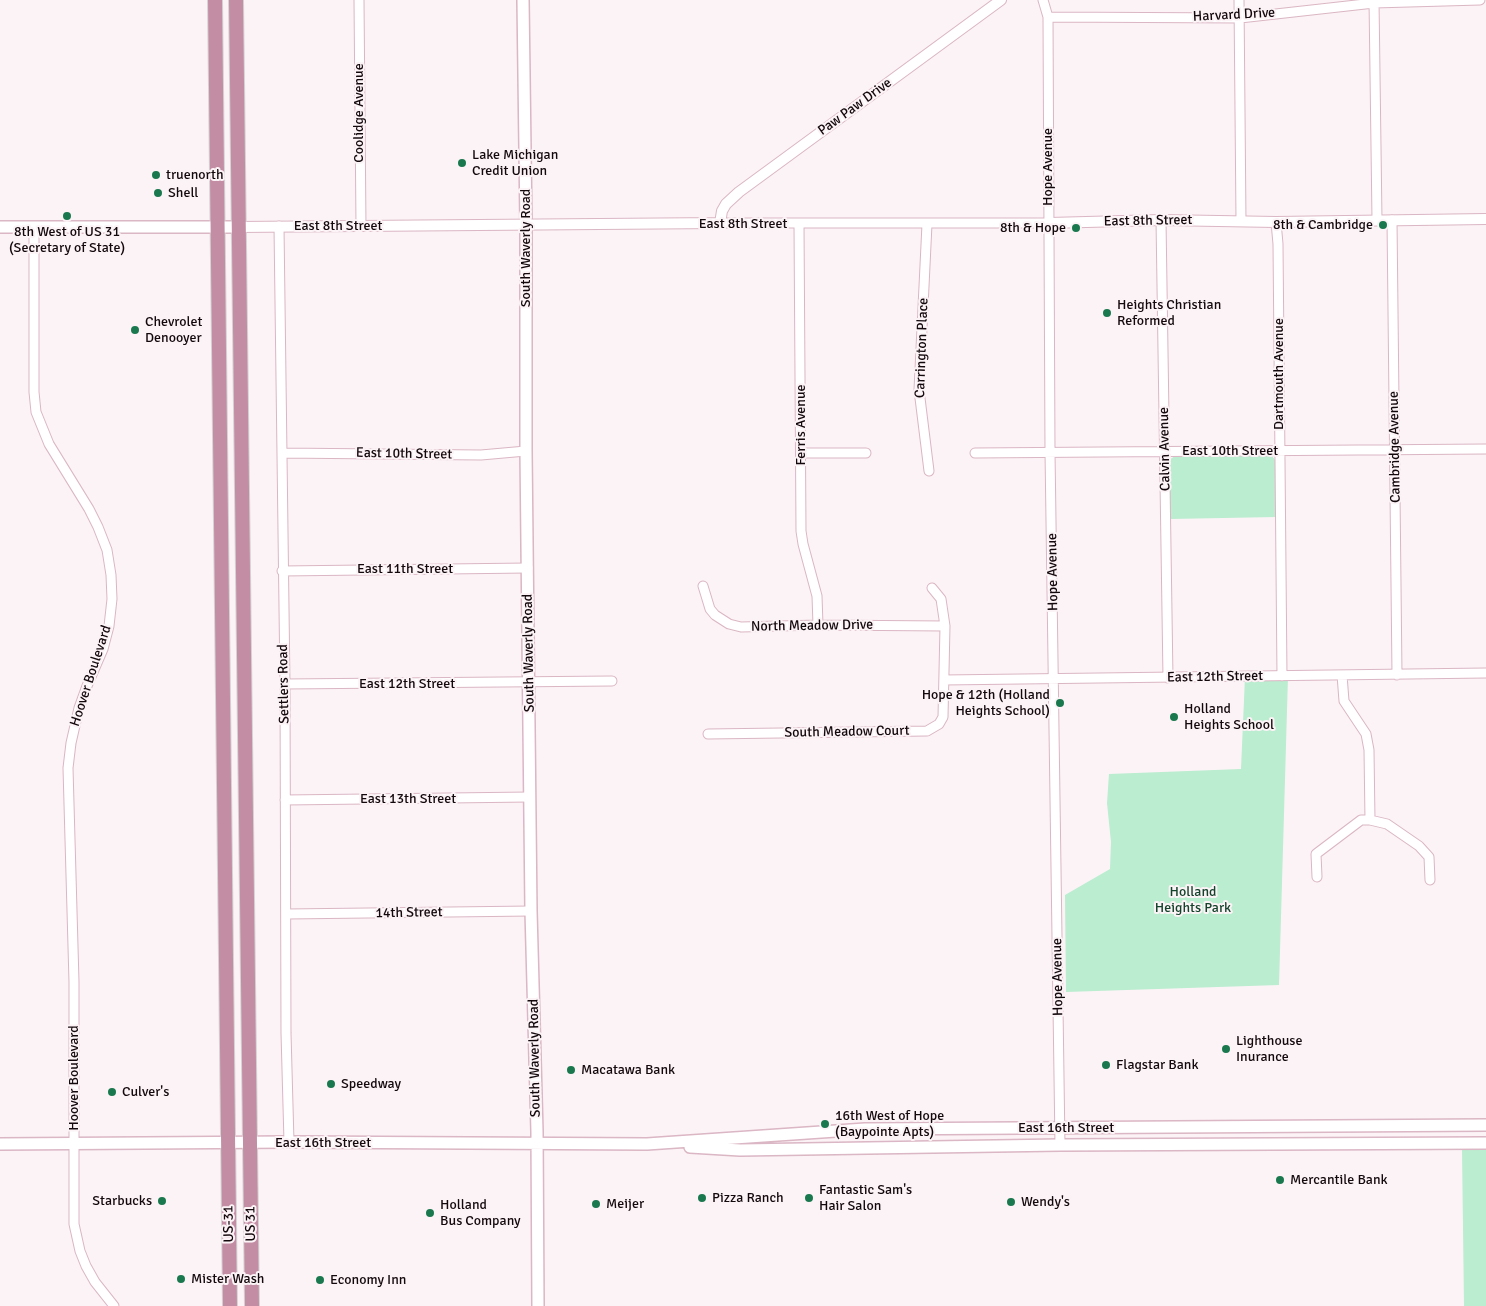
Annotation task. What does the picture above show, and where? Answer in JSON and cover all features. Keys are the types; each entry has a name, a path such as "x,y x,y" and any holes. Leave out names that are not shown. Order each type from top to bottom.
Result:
{"highway":[{"name":"US 31","path":"215,0 228,1143"},
{"path":"230,0 231,84 238,106"},
{"name":"US 31","path":"236,0 249,919 252,1306"},
{"path":"220,444 230,453 242,455"},
{"path":"226,919 249,919"},
{"name":"US-31","path":"228,1143 230,1306"}],"main road":[{"name":"South Waverly Road","path":"523,0 531,912 537,1144 538,1306"},
{"name":"East 8th Street","path":"0,227 238,227"},
{"name":"East 16th Street","path":"647,1144 866,1129 1486,1125"},
{"name":"East 16th Street","path":"0,1144 289,1142 647,1144 740,1150 1060,1145 1486,1143"}],"street":[{"name":"Coolidge Avenue","path":"358,0 361,226"},
{"name":"Paw Paw Drive","path":"720,223 722,211 726,204 740,192 1001,0"},
{"name":"Hope Avenue","path":"1043,0 1048,17 1050,452 1055,679 1060,1145"},
{"path":"1240,0 1241,221"},
{"name":"Harvard Drive","path":"1048,17 1240,18 1374,2 1480,0"},
{"path":"1374,2 1377,220"},
{"name":"East 8th Street","path":"238,227 720,223 927,224 1160,220 1276,222 1486,218"},
{"name":"Calvin Avenue","path":"1160,220 1168,678"},
{"name":"Cambridge Avenue","path":"1392,220 1397,675"},
{"name":"Dartmouth Avenue","path":"1276,222 1278,244 1282,676"},
{"name":"Ferris Avenue","path":"799,224 801,531 817,596 818,625"},
{"name":"Carrington Place","path":"927,224 919,390 929,471"},
{"name":"Settlers Road","path":"278,226 285,684 286,1033 289,1142"},
{"name":"Hoover Boulevard","path":"34,227 34,392 36,412 49,444 98,527 106,550 111,575 112,599 109,626 103,649 80,708 71,743 68,768 74,982 73,1202 76,1237 86,1266 95,1282 114,1306"},
{"name":"East 10th Street","path":"975,453 1486,449"},
{"name":"East 10th Street","path":"282,453 480,455 526,451"},
{"path":"801,453 866,453"},
{"name":"East 11th Street","path":"282,572 528,568"},
{"name":"North Meadow Drive","path":"703,586 710,609 722,621 741,627 818,625 945,626"},
{"name":"South Meadow Court","path":"708,734 926,731 939,724 943,717 945,626 941,599 932,588"},
{"name":"East 12th Street","path":"944,680 1486,674"},
{"path":"1342,675 1344,701 1366,734 1369,750 1370,820"},
{"name":"East 12th Street","path":"285,684 612,681"},
{"name":"East 13th Street","path":"285,800 530,797"},
{"path":"1317,877 1316,854 1361,820 1370,820 1387,824 1420,846 1429,857 1430,880"},
{"name":"14th Street","path":"287,914 531,912"}],"green space":[{"path":"1175,456 1272,456 1276,461 1276,517 1170,519 1169,460"},
{"name":"Holland Heights Park","path":"1288,676 1279,985 1066,992 1065,895 1110,869 1111,842 1107,803 1109,774 1241,769 1245,677"},
{"path":"1462,1148 1486,1148 1486,1306 1464,1306"}],"place":[{"name":"Lake Michigan Credit Union","path":"462,163"},
{"name":"truenorth","path":"156,175"},
{"name":"Shell","path":"158,193"},
{"name":"8th West of US 31 (Secretary of State)","path":"67,216"},
{"name":"8th & Cambridge","path":"1383,225"},
{"name":"8th & Hope","path":"1076,228"},
{"name":"Heights Christian Reformed","path":"1107,313"},
{"name":"Chevrolet Denooyer","path":"135,330"},
{"name":"Hope & 12th (Holland Heights School)","path":"1060,703"},
{"name":"Holland Heights School","path":"1174,717"},
{"name":"Lighthouse Inurance","path":"1226,1049"},
{"name":"Flagstar Bank","path":"1106,1065"},
{"name":"Macatawa Bank","path":"571,1070"},
{"name":"Speedway","path":"331,1084"},
{"name":"Culver's","path":"112,1092"},
{"name":"16th West of Hope (Baypointe Apts)","path":"825,1124"},
{"name":"Mercantile Bank","path":"1280,1180"},
{"name":"Pizza Ranch","path":"702,1198"},
{"name":"Fantastic Sam's Hair Salon","path":"809,1198"},
{"name":"Starbucks","path":"162,1201"},
{"name":"Wendy's","path":"1011,1202"},
{"name":"Meijer","path":"596,1204"},
{"name":"Holland Bus Company","path":"430,1213"},
{"name":"Mister Wash","path":"181,1279"},
{"name":"Economy Inn","path":"320,1280"}]}
